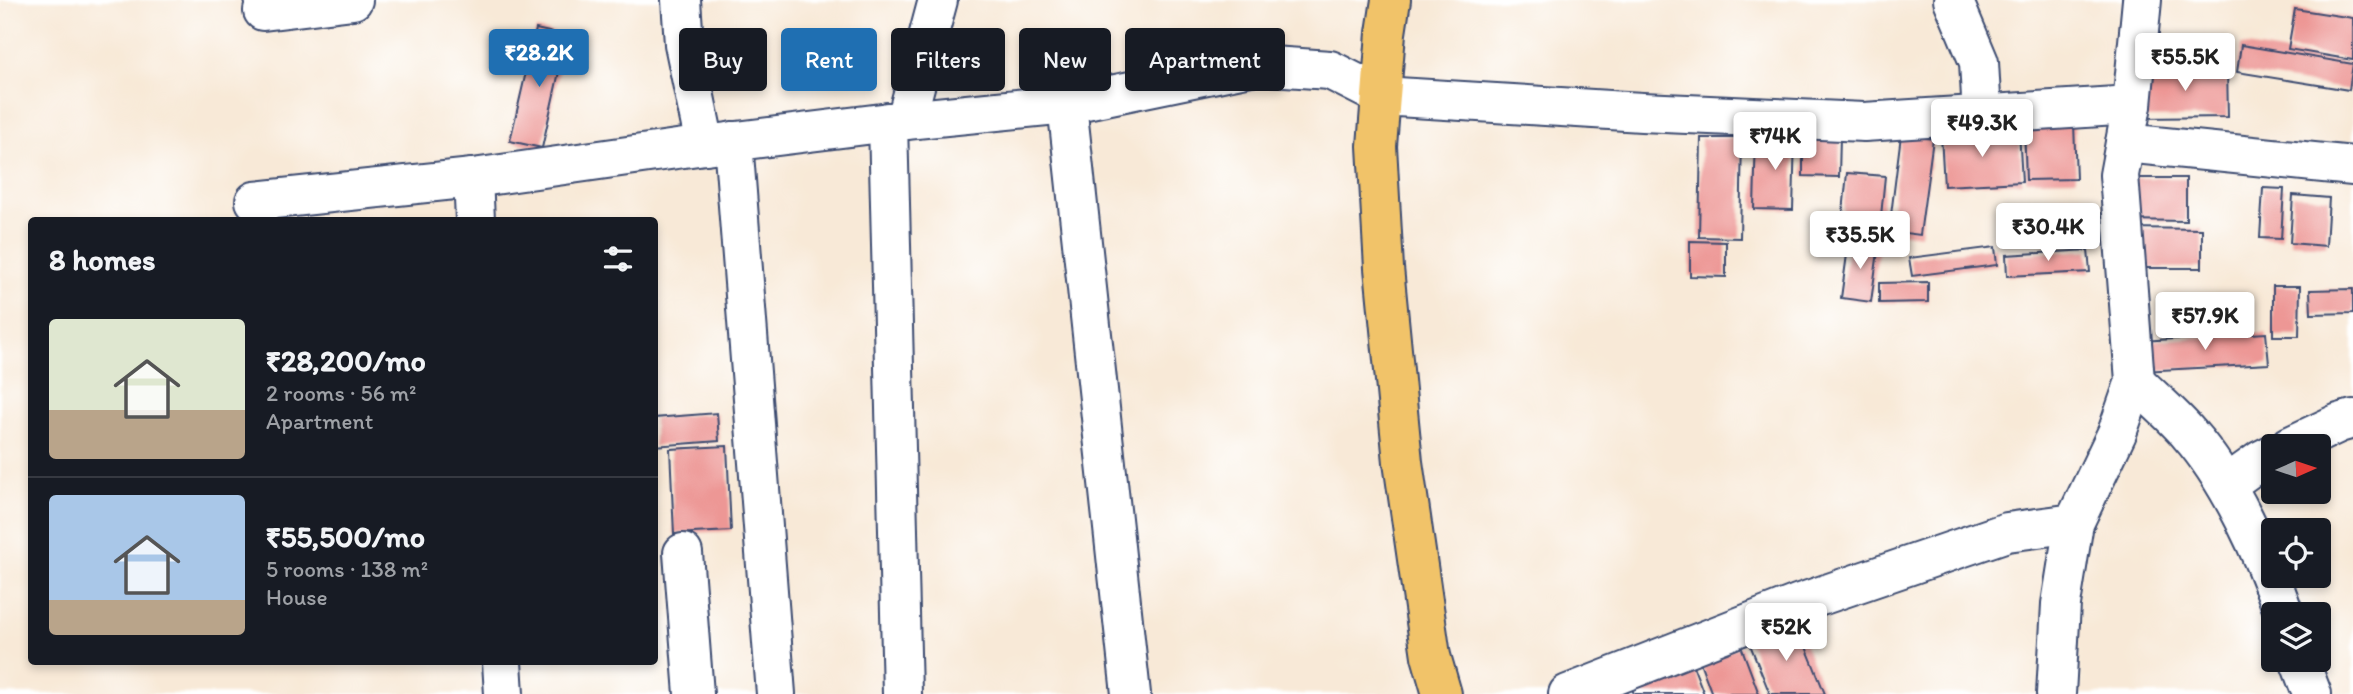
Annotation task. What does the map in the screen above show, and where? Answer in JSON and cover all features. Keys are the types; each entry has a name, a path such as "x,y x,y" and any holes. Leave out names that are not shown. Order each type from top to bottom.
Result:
{"main road":[{"path":"1391,0 1377,146 1382,227 1403,462 1431,656 1442,694"}],"street":[{"path":"263,11 353,0"},
{"path":"681,0 684,44 719,143 776,694"},
{"path":"902,694 897,121 938,0"},
{"path":"1953,0 1979,62 1982,114"},
{"path":"2056,694 2061,604 2074,523 2117,433 2135,382 2119,175 2132,105 2142,0"},
{"path":"255,201 297,208 473,178 719,143 1067,104 1255,65 1330,70 1381,96 1864,122 2132,105"},
{"path":"1067,104 1130,694"},
{"path":"2125,143 2353,166"},
{"path":"473,178 475,217"},
{"path":"2135,382 2189,434 2227,485 2280,602"},
{"path":"2316,434 2353,419"},
{"path":"2227,485 2261,460"},
{"path":"1568,694 1801,603 2007,532 2074,523"},
{"path":"683,553 694,694"},
{"path":"502,665 504,694"},
{"path":"2304,672 2312,694"}],"building":[{"path":"2295,9 2353,18 2353,60 2288,49"},
{"path":"536,29 567,36 542,148 510,141"},
{"path":"2241,45 2353,64 2349,90 2237,72"},
{"path":"2227,68 2228,117 2142,118 2141,70"},
{"path":"2074,123 2076,179 2026,180 2024,125"},
{"path":"2019,131 2022,182 1944,186 1941,135"},
{"path":"1756,134 1795,135 1793,210 1754,209"},
{"path":"1803,135 1840,136 1839,177 1803,176"},
{"path":"1901,135 1933,139 1920,235 1889,231"},
{"path":"1701,138 1742,138 1740,238 1699,237"},
{"path":"1847,173 1885,176 1880,226 1842,222"},
{"path":"2125,178 2186,178 2186,221 2125,220"},
{"path":"2263,188 2284,189 2281,239 2260,238"},
{"path":"2293,195 2329,198 2326,246 2290,243"},
{"path":"2128,228 2202,229 2202,268 2128,268"},
{"path":"1849,240 1879,244 1871,302 1841,298"},
{"path":"1690,241 1726,242 1726,277 1690,276"},
{"path":"1995,247 1997,265 1912,276 1909,258"},
{"path":"2088,250 2090,272 2007,276 2006,255"},
{"path":"1928,282 1928,302 1879,303 1879,283"},
{"path":"2273,286 2300,286 2299,336 2273,336"},
{"path":"2353,289 2353,313 2311,314 2310,290"},
{"path":"2266,333 2269,364 2143,371 2142,341"},
{"path":"717,413 719,441 658,446 658,418"},
{"path":"727,446 731,531 674,534 670,449"},
{"path":"1796,622 1825,694 1770,694 1749,642"},
{"path":"1741,646 1759,694 1712,694 1700,662"},
{"path":"1690,658 1704,694 1634,694 1630,683"}]}
